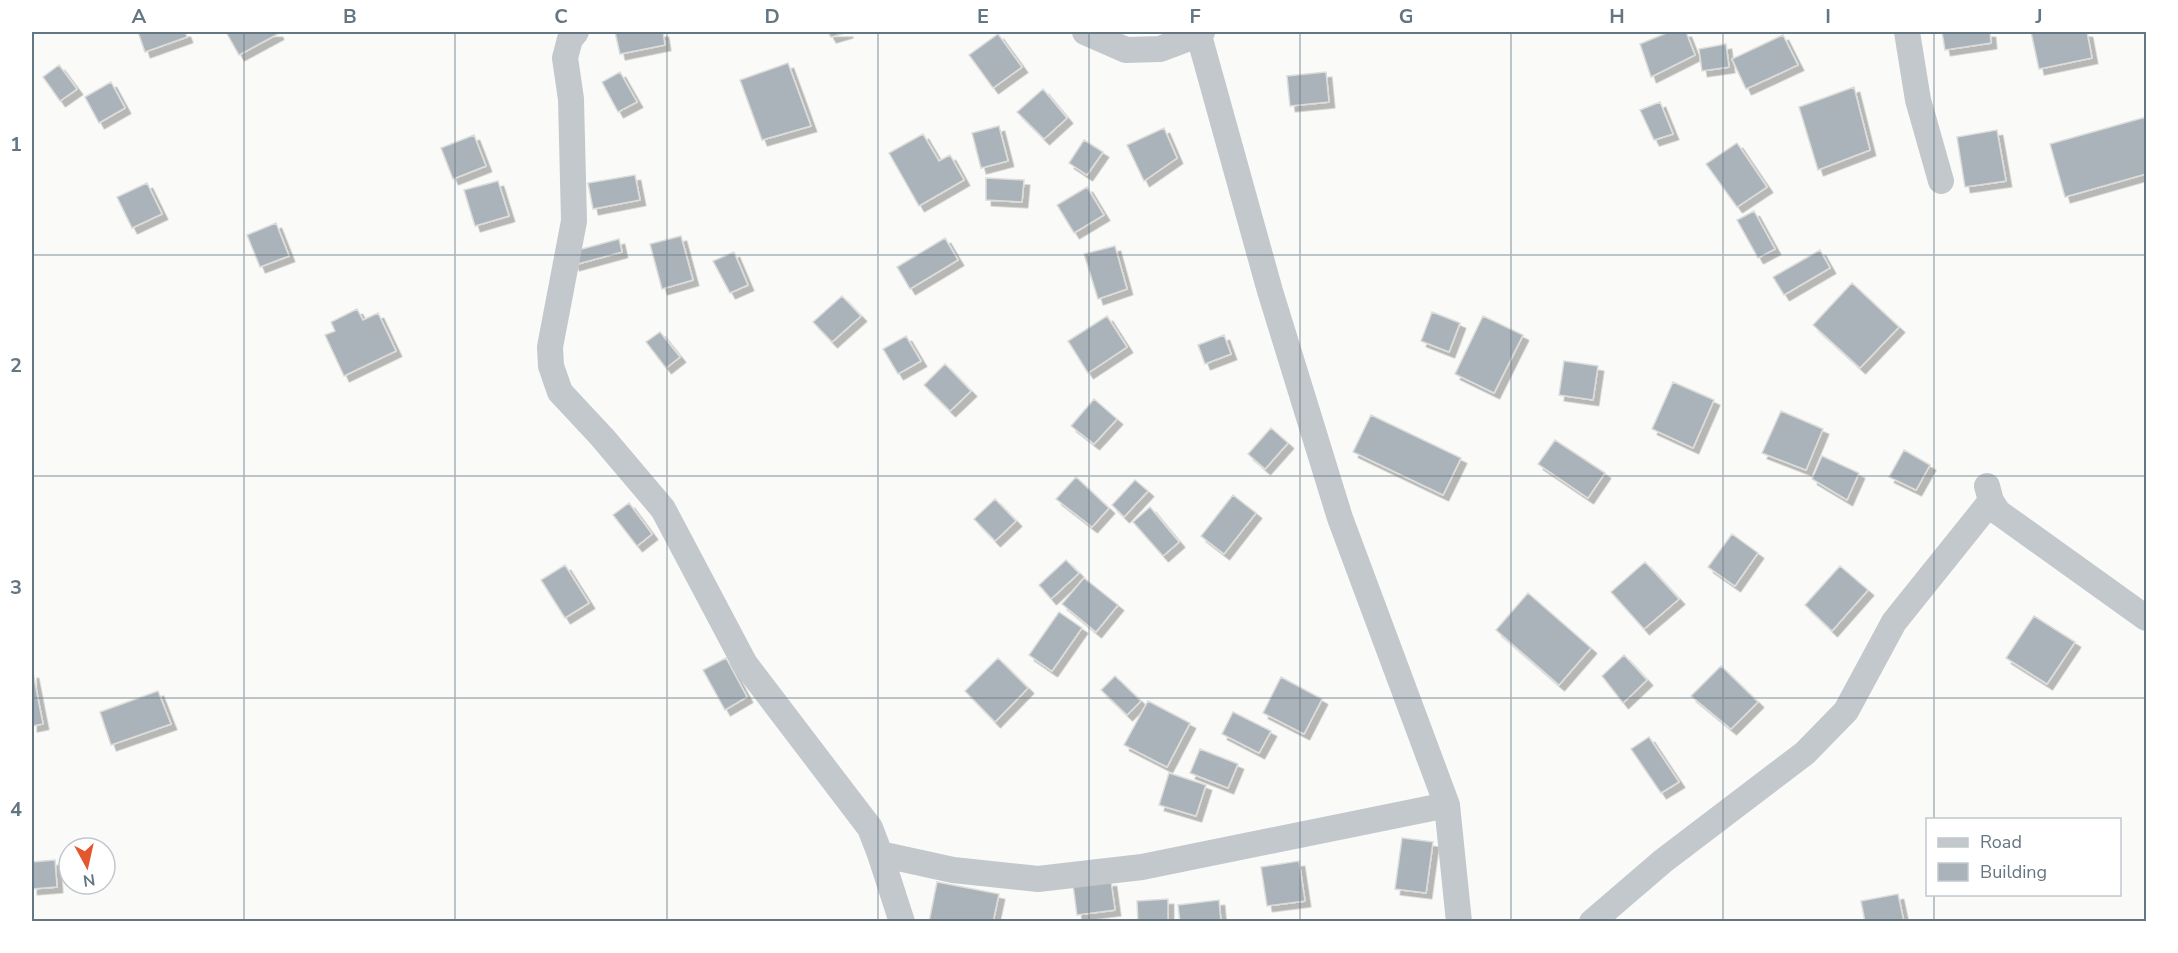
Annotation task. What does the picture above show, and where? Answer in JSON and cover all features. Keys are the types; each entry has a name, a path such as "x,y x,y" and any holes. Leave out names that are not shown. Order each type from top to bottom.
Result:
{"street":[{"path":"576,32 570,39 566,58 571,99 574,221 550,347 551,366 560,392 663,509 746,664 870,828 902,921"},
{"path":"1085,32 1126,50 1160,49 1200,32 1270,291 1340,518 1447,805 1459,921"},
{"path":"1907,32 1918,100 1941,181"},
{"path":"1592,921 1663,861 1805,753 1846,711 1894,622 1989,494 1998,512 2146,618"},
{"path":"880,854 953,870 1038,879 1142,867 1447,805"}],"building":[{"path":"138,32 185,32 187,37 145,52"},
{"path":"226,32 277,32 278,34 239,55"},
{"path":"615,32 663,32 665,45 620,54"},
{"path":"828,32 848,32 831,37"},
{"path":"1669,32 1686,32 1695,55 1651,77 1640,44"},
{"path":"1942,32 1990,32 1991,43 1945,50"},
{"path":"2031,32 2087,32 2092,58 2039,69"},
{"path":"998,34 1022,67 993,88 969,55"},
{"path":"1783,35 1798,65 1746,89 1732,59"},
{"path":"1726,44 1729,67 1702,71 1699,49"},
{"path":"788,63 811,126 762,140 740,80"},
{"path":"59,65 77,89 60,101 43,77"},
{"path":"620,72 637,102 618,112 602,82"},
{"path":"1326,72 1329,102 1290,106 1287,76"},
{"path":"111,82 125,108 99,123 85,97"},
{"path":"1854,87 1870,150 1818,170 1799,107"},
{"path":"1043,89 1067,118 1044,139 1017,112"},
{"path":"1660,102 1673,134 1654,140 1640,110"},
{"path":"2146,117 2146,174 2065,197 2050,144"},
{"path":"999,126 1008,161 981,168 972,133"},
{"path":"1164,128 1177,158 1144,181 1127,145"},
{"path":"1997,130 2006,181 1965,187 1957,137"},
{"path":"923,134 939,161 950,155 964,180 919,206 889,153"},
{"path":"474,135 486,166 453,179 441,148"},
{"path":"1084,140 1103,152 1087,175 1069,163"},
{"path":"1737,143 1767,187 1737,207 1706,164"},
{"path":"635,175 640,200 593,209 588,183"},
{"path":"986,178 1024,180 1022,202 986,200"},
{"path":"498,181 509,216 475,226 464,190"},
{"path":"147,183 162,214 132,228 117,197"},
{"path":"1087,187 1104,215 1074,233 1057,205"},
{"path":"1754,211 1775,249 1758,258 1737,220"},
{"path":"276,223 289,256 260,267 247,235"},
{"path":"681,236 693,280 662,289 650,244"},
{"path":"945,238 958,260 910,289 897,267"},
{"path":"619,239 622,252 574,265 571,252"},
{"path":"1115,246 1127,289 1098,299 1084,254"},
{"path":"1820,250 1830,268 1784,295 1773,277"},
{"path":"734,252 748,285 730,293 713,261"},
{"path":"1852,283 1899,327 1860,368 1813,325"},
{"path":"842,296 861,316 832,342 813,322"},
{"path":"357,309 363,320 378,313 396,351 344,376 325,335 335,331 331,322"},
{"path":"1432,312 1460,323 1449,352 1421,341"},
{"path":"1107,316 1127,347 1088,373 1068,341"},
{"path":"1483,316 1523,335 1494,393 1455,374"},
{"path":"660,332 680,357 666,368 646,342"},
{"path":"1224,335 1231,354 1205,364 1198,345"},
{"path":"906,336 921,361 898,374 883,349"},
{"path":"1564,361 1598,366 1593,400 1559,395"},
{"path":"945,364 971,391 950,411 924,385"},
{"path":"1673,382 1714,400 1693,448 1652,429"},
{"path":"1094,399 1117,419 1094,444 1071,426"},
{"path":"1781,411 1823,429 1806,470 1762,453"},
{"path":"1371,415 1461,458 1443,495 1353,452"},
{"path":"1271,428 1288,443 1265,469 1248,454"},
{"path":"1555,440 1605,473 1588,498 1538,464"},
{"path":"1904,450 1930,465 1916,490 1889,477"},
{"path":"1822,456 1859,473 1847,500 1812,479"},
{"path":"1076,477 1109,508 1092,527 1056,499"},
{"path":"1135,480 1148,491 1124,517 1112,505"},
{"path":"1233,495 1256,513 1224,554 1201,536"},
{"path":"995,499 1016,521 995,541 974,519"},
{"path":"629,503 652,534 637,546 613,515"},
{"path":"1150,507 1179,542 1163,556 1133,522"},
{"path":"1732,534 1758,553 1735,586 1708,567"},
{"path":"1066,560 1079,573 1051,599 1039,585"},
{"path":"1645,562 1679,599 1644,629 1611,592"},
{"path":"565,565 589,603 565,618 541,580"},
{"path":"1840,566 1868,590 1832,631 1805,605"},
{"path":"1084,578 1118,605 1096,632 1062,604"},
{"path":"1528,593 1591,648 1559,685 1496,630"},
{"path":"1059,612 1082,628 1052,671 1029,655"},
{"path":"2034,616 2075,642 2047,684 2006,658"},
{"path":"1624,655 1647,680 1623,703 1602,676"},
{"path":"726,658 747,697 725,710 703,670"},
{"path":"998,658 1028,688 995,722 965,691"},
{"path":"1721,666 1758,702 1731,729 1691,696"},
{"path":"32,673 43,724 32,726"},
{"path":"1115,676 1141,701 1127,715 1101,690"},
{"path":"1281,677 1322,699 1304,734 1263,713"},
{"path":"158,691 171,724 111,745 100,712"},
{"path":"1148,701 1190,723 1167,767 1124,745"},
{"path":"1233,712 1271,731 1259,753 1222,734"},
{"path":"1649,737 1679,782 1661,793 1631,749"},
{"path":"1200,749 1238,764 1228,788 1190,773"},
{"path":"1169,773 1206,785 1196,816 1159,805"},
{"path":"1402,838 1433,842 1426,893 1395,889"},
{"path":"55,860 57,887 32,889 32,862"},
{"path":"1299,861 1305,901 1267,906 1261,867"},
{"path":"1111,881 1115,910 1077,915 1073,885"},
{"path":"937,882 999,894 993,922 929,922"},
{"path":"1898,894 1904,922 1865,922 1861,901"},
{"path":"1168,899 1168,922 1138,922 1137,901"},
{"path":"1219,900 1221,922 1180,922 1178,905"}]}
